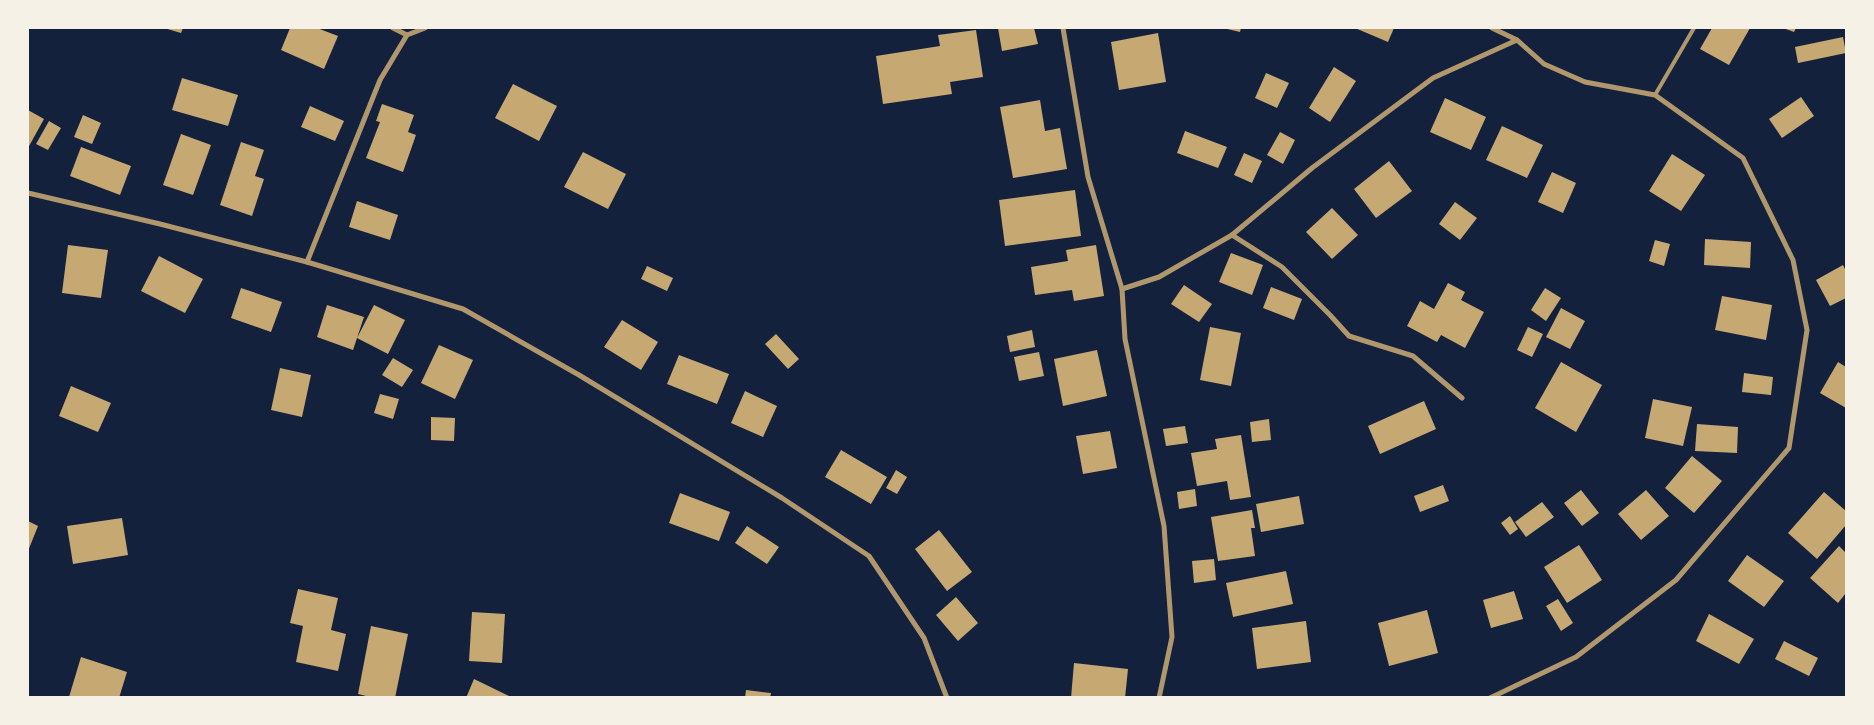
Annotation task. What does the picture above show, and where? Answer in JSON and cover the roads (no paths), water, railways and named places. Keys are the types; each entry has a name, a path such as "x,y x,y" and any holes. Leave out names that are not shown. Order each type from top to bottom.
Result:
{"street":[{"path":"393,28 407,36"},
{"path":"307,262 380,80 407,36 425,28"},
{"path":"1063,28 1088,177 1122,289 1125,339 1164,526 1172,637 1159,698"},
{"path":"1490,698 1576,657 1676,580 1789,448 1807,330 1793,260 1743,158 1654,95 1585,82 1544,64 1518,40 1492,28"},
{"path":"1122,289 1158,277 1232,234 1312,168 1433,78 1518,40"},
{"path":"28,193 160,224 307,262 463,309 579,374 782,498 869,556 924,638 947,698"},
{"path":"1232,234 1282,267 1330,314 1349,336 1413,356 1462,398"}],"lane":[{"path":"1654,95 1694,28"}]}
